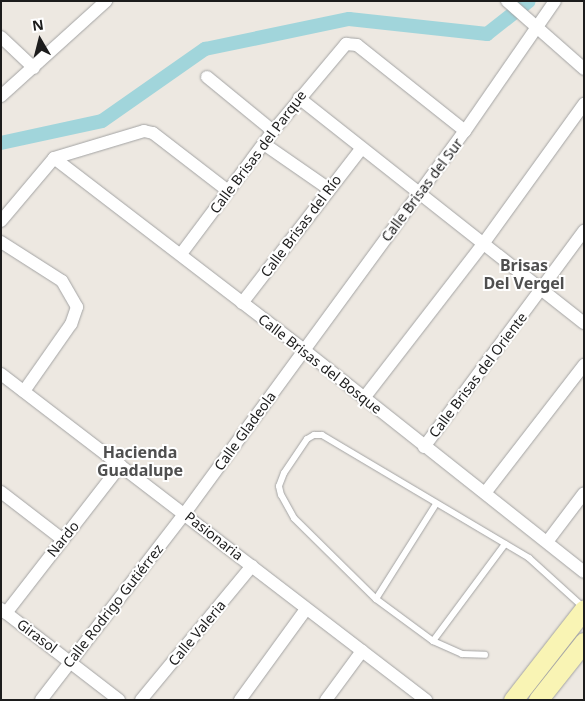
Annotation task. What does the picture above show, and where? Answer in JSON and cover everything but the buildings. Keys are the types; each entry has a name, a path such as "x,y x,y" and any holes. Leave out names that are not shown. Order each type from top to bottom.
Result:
{"street":[{"path":"1,96 106,1"},
{"path":"507,1 584,68"},
{"name":"Calle Brisas del Sur","path":"304,350 465,131 555,1"},
{"path":"1,37 34,68"},
{"name":"Calle Brisas del Parque","path":"181,254 273,131 336,51 346,44 357,45 465,131"},
{"path":"207,77 273,131"},
{"path":"299,98 361,149 584,323"},
{"path":"364,398 483,244 584,104"},
{"path":"1,221 54,158 137,133 153,134 228,190"},
{"path":"264,144 328,189"},
{"name":"Calle Brisas del Río","path":"242,303 328,189 361,149"},
{"name":"Calle Brisas del Bosque","path":"54,158 304,350 584,572"},
{"name":"Calle Brisas del Oriente","path":"424,447 584,231"},
{"path":"1,242 62,281 77,307 71,324 24,391"},
{"name":"Calle Gladeola","path":"185,513 304,350"},
{"path":"485,493 584,366"},
{"name":"Pasionaria","path":"1,374 185,513 421,698"},
{"name":"Nardo","path":"4,611 121,465"},
{"path":"1,492 62,539"},
{"path":"547,542 584,493"},
{"name":"Calle Rodrigo Gutiérrez","path":"41,700 69,661 185,513"},
{"name":"Calle Valeria","path":"141,700 252,566"},
{"path":"513,700 584,608"},
{"path":"240,700 306,609"},
{"name":"Girasol","path":"4,611 119,700"},
{"path":"538,700 584,642"},
{"path":"326,700 362,651"}],"lane":[{"path":"485,655 462,654 433,641 376,599 294,518 281,496 279,486 284,474 307,438 322,435 529,558 584,608"},
{"path":"376,599 436,504"},
{"path":"433,641 505,544"}],"waterway":[{"path":"1,143 102,121 205,49 349,19 487,34 529,1"}],"district":[{"name":"Brisas Del Vergel","path":"524,274"},
{"name":"Hacienda Guadalupe","path":"140,461"}]}
